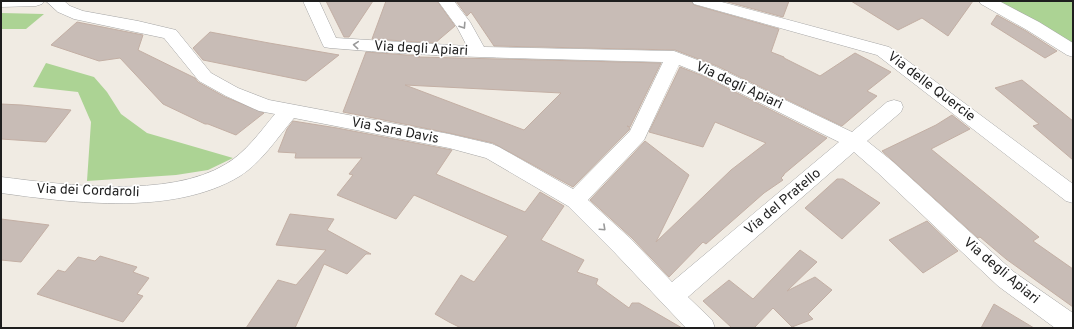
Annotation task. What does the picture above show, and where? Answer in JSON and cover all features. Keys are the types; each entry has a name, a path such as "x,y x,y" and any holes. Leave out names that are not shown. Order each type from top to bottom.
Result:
{"street":[{"path":"1,2 36,1"},
{"name":"Via Sara Davis","path":"54,1 64,8 80,15 138,26 170,34 205,77 232,92 266,106 449,141 492,152 575,200 623,246 671,297 703,328"},
{"name":"Via degli Apiari","path":"311,1 330,43 376,47 479,52 674,57 710,71 854,141 885,167 1006,279 1073,327"},
{"path":"446,1 464,26 479,52"},
{"name":"Via delle Quercie","path":"700,1 883,51 1073,195"},
{"path":"987,1 1073,51"},
{"path":"575,200 637,135 674,57"},
{"name":"Via del Pratello","path":"671,297 894,107"},
{"name":"Via dei Cordaroli","path":"1,185 38,190 115,195 158,192 210,182 232,171 251,156 289,111"}],"green space":[{"path":"997,1 1073,1 1073,48"},
{"path":"1,13 44,14 26,29 1,29"},
{"path":"46,63 94,77 107,92 121,114 147,133 233,158 208,170 176,175 87,181 91,122 78,92 33,87"}],"building":[{"path":"326,1 373,1 349,37 344,37"},
{"path":"386,1 437,1 455,26 435,43 372,39"},
{"path":"456,1 691,1 694,5 779,29 771,52 784,57 820,76 855,53 891,72 867,91 877,96 842,126 717,66 675,50 494,46 471,12 467,16"},
{"path":"724,1 789,1 783,17"},
{"path":"851,1 973,1 948,36 922,18 898,30"},
{"path":"997,15 1026,31 1057,51 1045,58 991,24"},
{"path":"77,22 143,35 138,50 195,78 198,82 225,97 264,113 236,135 205,124 163,104 120,58 99,61 51,45"},
{"path":"210,32 339,55 306,81 203,60 193,48"},
{"path":"366,52 420,56 418,57 661,63 630,127 627,126 630,128 629,130 573,187 493,143 343,112","holes":["405,85 561,93 524,130"]},
{"path":"680,67 703,76 827,138 784,174 781,178 783,180 764,193 706,244 703,242 669,277 632,238 590,200 645,141 689,175 656,242 731,170 766,143 715,122 703,147 649,132"},
{"path":"1022,80 1073,121 1073,160 1033,126 1039,124 995,88"},
{"path":"1,104 71,110 46,142 1,139"},
{"path":"952,115 970,129 931,149 1039,237 1033,241 1073,269 1073,307 1006,259 980,237 978,238 882,151 936,125"},
{"path":"293,121 452,150 436,174 525,212 540,192 564,206 541,240 584,260 577,272 598,279 596,284 629,308 632,303 639,303 682,328 461,328 449,322 435,314 461,275 474,282 508,236 414,195 396,219 337,195 353,175 349,174 362,158 295,158 296,153 278,152 287,129"},
{"path":"837,179 843,179 880,203 842,239 805,208"},
{"path":"290,214 334,219 327,230 371,254 366,254 347,274 324,264 295,328 246,328 278,280 296,285 326,250 276,245"},
{"path":"1,219 49,225 21,262 1,260"},
{"path":"927,221 958,251 923,273 889,240"},
{"path":"800,250 817,262 787,291 815,277 832,290 808,314 813,319 792,327 773,308 754,328 732,328 703,301 729,280 753,299"},
{"path":"100,256 137,267 133,272 149,278 137,294 143,296 123,322 37,294 58,270 65,272 78,257 95,261"},
{"path":"994,304 1034,328 981,328"}]}
